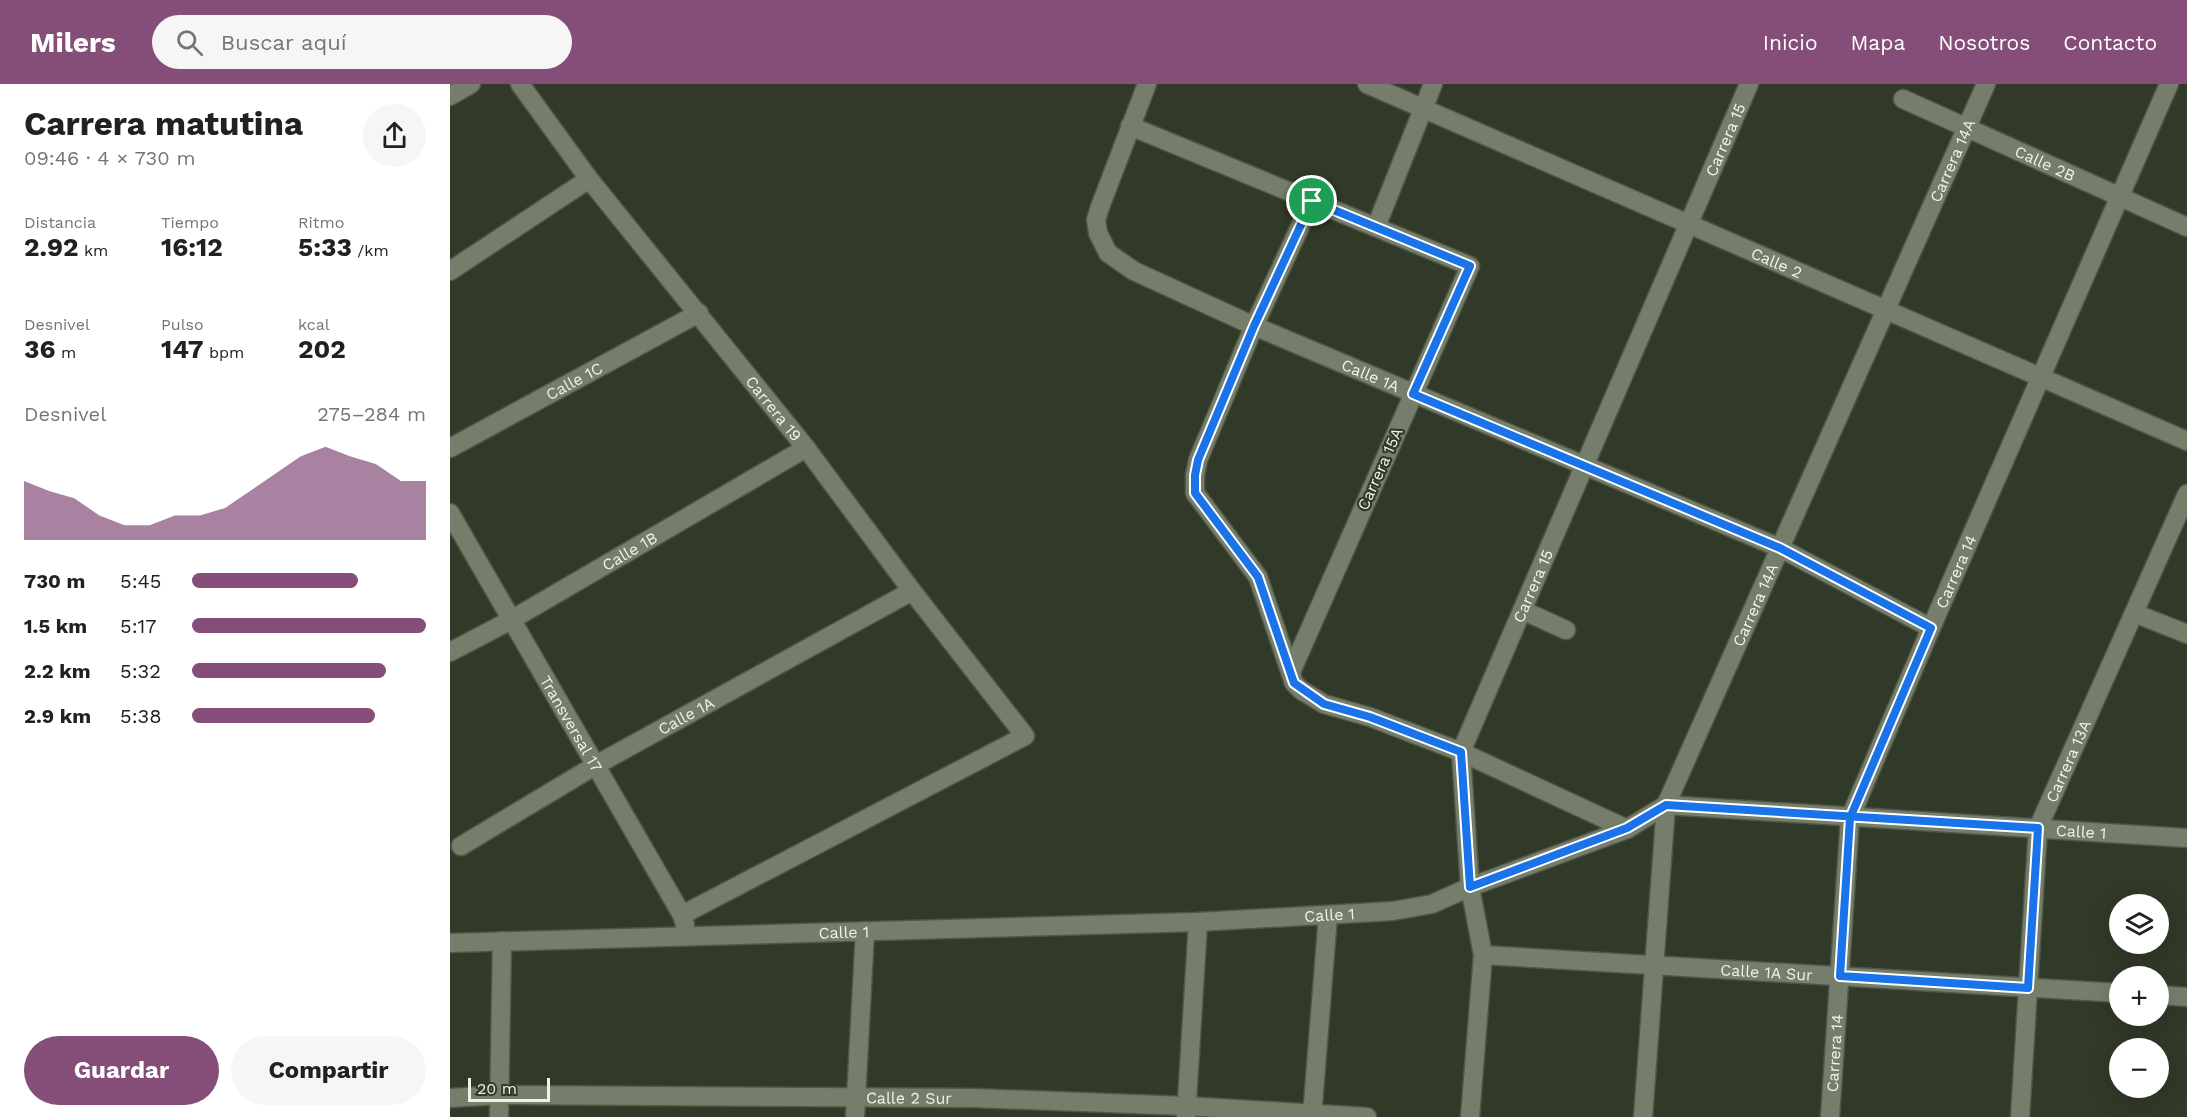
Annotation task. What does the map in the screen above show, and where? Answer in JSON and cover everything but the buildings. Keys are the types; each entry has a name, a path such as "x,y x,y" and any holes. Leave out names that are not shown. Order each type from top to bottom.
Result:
{"street":[{"path":"450,96 471,84"},
{"name":"Carrera 19","path":"520,84 589,179 806,448 912,591 1025,736 682,915"},
{"name":"Calle 1A","path":"1148,84 1130,126 1096,220 1098,233 1108,253 1134,271 1254,326 1780,548 1931,628"},
{"name":"Calle 2","path":"1367,84 2187,441"},
{"path":"1130,126 1376,227 1433,84"},
{"name":"Carrera 15","path":"1470,1117 1483,955 1470,887 1461,752 1749,84"},
{"name":"Carrera 14A","path":"1642,1117 1666,805 1986,84"},
{"name":"Carrera 14","path":"1830,1117 1850,818 2169,84"},
{"name":"Calle 2B","path":"1903,99 2187,227"},
{"path":"450,271 589,179"},
{"path":"1312,201 1254,326 1198,460 1195,493 1258,577 1294,683 1324,704 1370,717 1461,752 1627,828"},
{"name":"Carrera 15A","path":"1291,672 1470,266 1376,227"},
{"name":"Calle 1C","path":"450,448 699,313"},
{"name":"Calle 1B","path":"450,652 511,620 806,448"},
{"name":"Carrera 13A","path":"2020,1117 2038,828 2187,494"},
{"name":"Transversal 17","path":"450,513 682,915 687,936"},
{"name":"Calle 1A","path":"461,846 596,765 912,591"},
{"path":"1522,610 1566,630"},
{"path":"2134,613 2187,634"},
{"name":"Calle 1","path":"450,943 1198,922 1393,911 1432,904 1470,887 1627,828 1666,805 2187,838"},
{"path":"1312,1115 1328,915"},
{"path":"1186,1112 1198,922"},
{"path":"855,1117 865,931"},
{"path":"500,1117 502,941"},
{"name":"Calle 1A Sur","path":"1483,955 2109,992"},
{"path":"2169,996 2187,997"},
{"name":"Calle 2 Sur","path":"450,1098 500,1095 974,1098 1035,1109 1367,1117"}],"route":[{"path":"1312,201 1254,326 1198,460 1195,493 1204,508 1258,577 1294,683 1301,690 1324,704 1370,717 1461,752 1470,887 1627,828 1666,805 1850,818 2038,828 2028,988 1840,976 1850,818 1931,628 1780,548 1413,394 1470,266 1312,201"}]}
